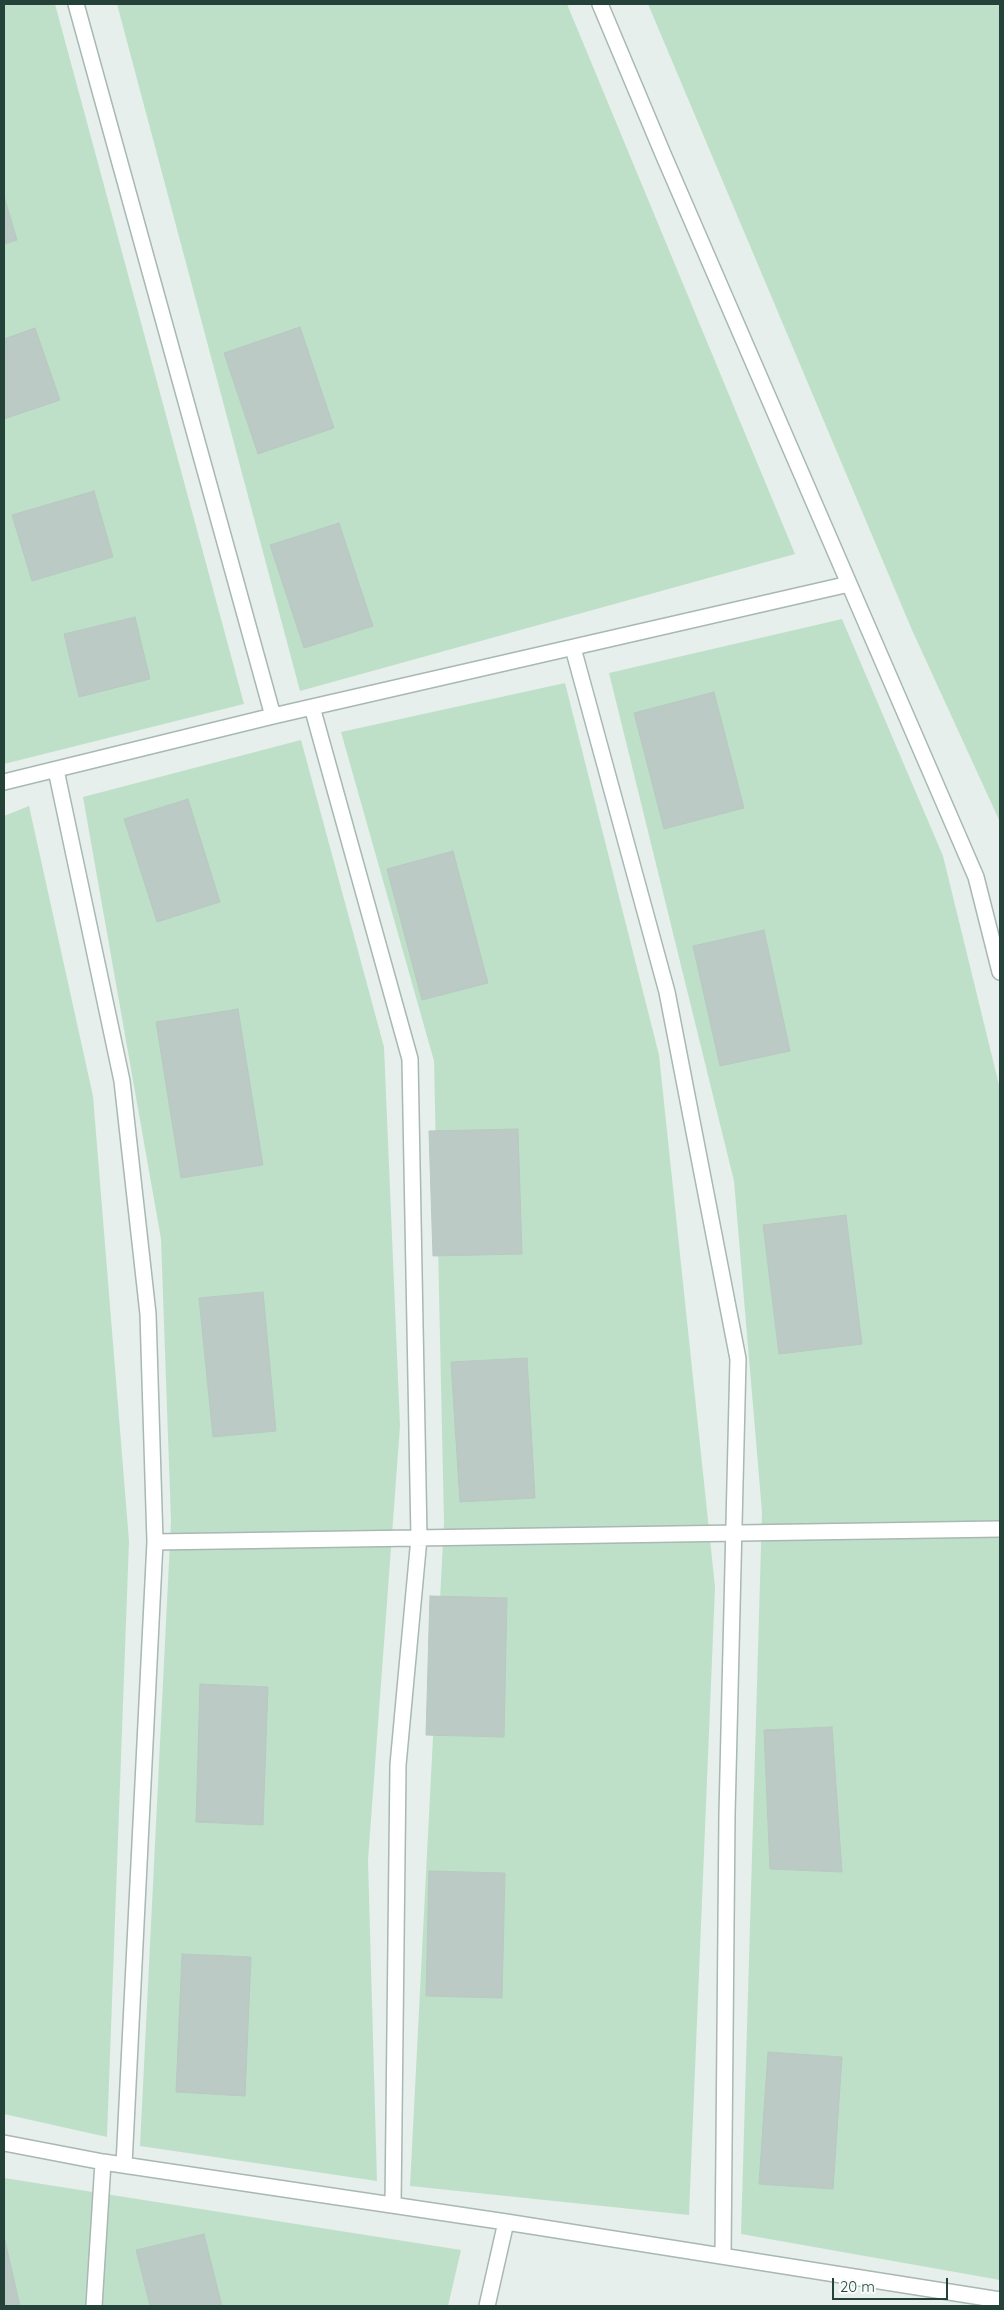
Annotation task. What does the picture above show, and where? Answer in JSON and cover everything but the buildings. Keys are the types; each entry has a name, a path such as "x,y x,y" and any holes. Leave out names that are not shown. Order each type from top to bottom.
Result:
{"street":[{"path":"76,4 273,716"},
{"path":"600,4 976,877 1000,972"},
{"path":"4,782 273,716 849,584"},
{"path":"573,648 667,992 738,1359 732,1534 727,1824 724,2256"},
{"path":"312,707 410,1059 419,1538 398,1765 392,2205"},
{"path":"56,770 122,1081 148,1314 155,1542 124,2164"},
{"path":"155,1542 1000,1529"},
{"path":"4,2143 103,2162 506,2222 1000,2300"},
{"path":"94,2306 103,2162"},
{"path":"487,2306 506,2222"}],"green space":[{"path":"4,4 55,4 244,704 4,764"},
{"path":"117,4 567,4 795,554 300,691"},
{"path":"648,4 1000,4 1000,822 912,630"},
{"path":"842,619 943,856 1000,1089 1000,2280 741,2234 762,1512 734,1181 609,673"},
{"path":"565,683 659,1055 715,1587 689,2215 410,2186 444,1522 434,1061 341,732"},
{"path":"301,740 384,1047 400,1426 368,1860 377,2181 140,2146 171,1521 161,1239 83,797"},
{"path":"29,806 93,1096 129,1541 107,2137 4,2114 4,816"},
{"path":"4,2178 461,2250 448,2306 4,2306"}]}
